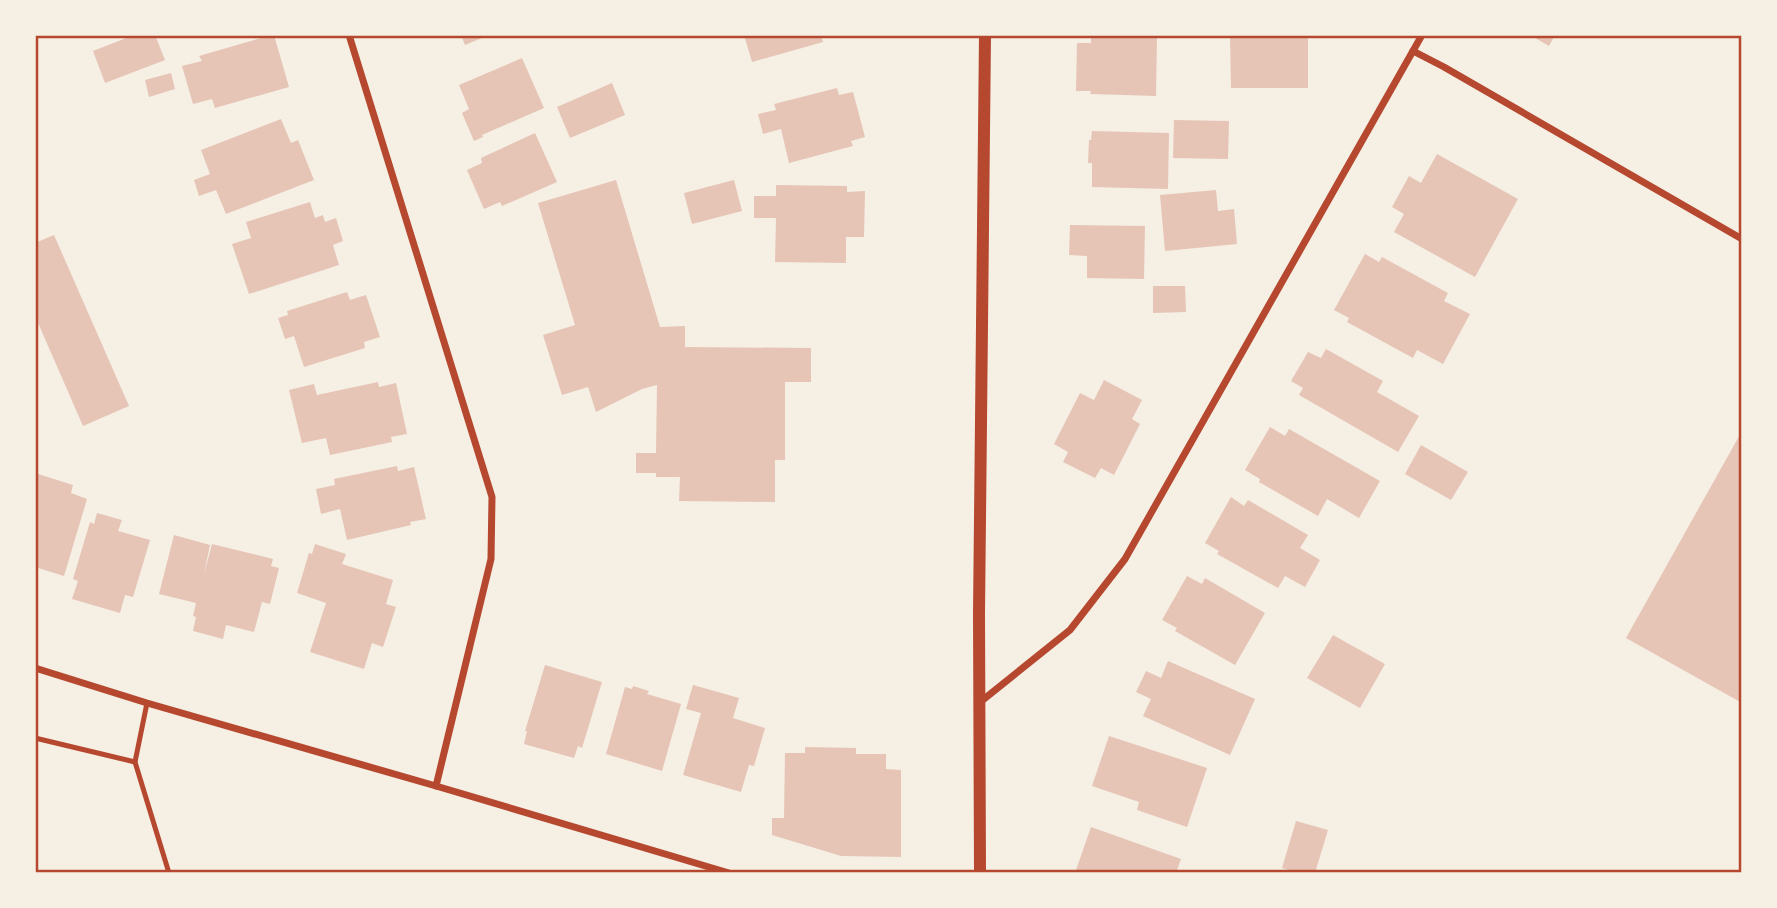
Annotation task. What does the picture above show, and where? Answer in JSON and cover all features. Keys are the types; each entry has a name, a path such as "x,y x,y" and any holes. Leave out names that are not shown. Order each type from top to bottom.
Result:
{"street":[{"path":"349,35 492,497 491,559 436,786"},
{"path":"980,873 978,704 985,35"},
{"path":"978,704 1070,630 1125,559 1422,35"},
{"path":"1413,51 1742,239"},
{"path":"35,668 729,873"}],"lane":[{"path":"147,703 135,762 169,873"},
{"path":"35,738 135,762"}],"building":[{"path":"134,35 155,35 165,60 105,83 93,51"},
{"path":"274,35 289,87 215,108 212,99 193,104 182,66 202,61 199,56"},
{"path":"461,35 489,35 465,45"},
{"path":"744,35 821,35 823,42 752,62"},
{"path":"1230,35 1308,35 1308,88 1231,88"},
{"path":"1530,35 1555,35 1549,46"},
{"path":"1091,36 1157,38 1156,96 1090,94 1091,91 1076,91 1077,43 1091,43"},
{"path":"522,58 544,108 474,141 462,113 469,109 459,85"},
{"path":"171,73 175,89 149,97 145,80"},
{"path":"612,83 625,115 570,138 557,107"},
{"path":"837,88 839,95 853,92 865,137 851,141 853,146 789,163 781,129 763,134 758,114 776,110 774,104"},
{"path":"281,119 291,143 298,140 314,180 226,214 216,190 199,196 194,180 210,174 201,150"},
{"path":"1174,120 1229,121 1228,159 1173,158"},
{"path":"1092,131 1169,133 1168,189 1092,187 1092,163 1088,163"},
{"path":"535,133 557,182 502,206 500,202 484,209 467,170 482,163 481,158"},
{"path":"1437,154 1518,199 1475,277 1394,232 1404,214 1392,207 1409,176 1421,183"},
{"path":"616,180 660,327 685,326 685,347 811,348 811,382 785,382 785,460 775,460 775,502 679,501 680,477 656,477 656,473 636,473 636,453 656,453 657,385 642,389 596,412 588,387 562,395 543,335 575,325 538,203"},
{"path":"734,180 742,211 692,224 684,193"},
{"path":"776,185 847,186 847,192 865,191 864,237 846,237 846,263 775,262 776,218 754,218 754,196 776,196"},
{"path":"1216,190 1218,211 1234,209 1237,244 1165,251 1160,195"},
{"path":"310,202 315,218 323,215 325,222 336,218 343,241 333,245 339,265 249,294 232,244 251,238 246,222"},
{"path":"1070,225 1145,226 1144,279 1087,278 1087,256 1069,255"},
{"path":"54,235 129,406 83,426 35,316 35,243"},
{"path":"1365,254 1379,262 1382,257 1448,293 1444,301 1470,314 1443,364 1417,350 1413,358 1347,322 1349,318 1334,310"},
{"path":"1153,286 1185,286 1186,312 1153,313"},
{"path":"347,292 350,300 366,295 380,337 364,342 365,348 304,367 294,336 285,339 278,318 288,315 287,311"},
{"path":"1326,349 1383,381 1377,392 1419,416 1398,452 1299,395 1303,388 1291,381 1308,352 1321,358"},
{"path":"1104,380 1142,400 1132,419 1140,424 1114,475 1101,468 1095,478 1063,462 1068,452 1054,444 1080,393 1094,400"},
{"path":"378,382 379,387 396,383 407,434 391,437 392,442 330,455 326,438 302,443 289,390 314,384 317,395"},
{"path":"1270,427 1285,436 1289,429 1380,481 1359,518 1327,499 1318,516 1259,482 1260,479 1245,470"},
{"path":"1742,431 1742,703 1626,638"},
{"path":"1421,445 1468,472 1451,500 1405,474"},
{"path":"397,466 398,471 414,467 426,519 347,540 340,509 321,514 316,489 335,485 334,479"},
{"path":"35,473 73,485 71,493 87,499 64,576 35,567"},
{"path":"1231,497 1244,506 1248,500 1308,535 1300,548 1320,560 1305,587 1285,576 1278,588 1217,554 1219,551 1205,543"},
{"path":"97,513 122,520 118,531 150,540 133,597 125,595 120,613 72,599 78,581 73,579 90,522 94,524"},
{"path":"174,535 210,545 204,574 212,544 273,559 271,566 279,568 270,604 262,602 254,632 226,625 223,639 193,631 196,603 159,594"},
{"path":"315,544 346,554 342,564 393,580 386,604 396,607 383,647 372,643 364,669 310,652 326,603 297,593 309,553 312,554"},
{"path":"1187,576 1202,584 1205,578 1265,613 1235,665 1175,631 1177,628 1162,620"},
{"path":"1333,635 1385,664 1360,708 1307,678"},
{"path":"1168,661 1255,699 1230,755 1143,716 1151,699 1136,692 1146,671 1161,678"},
{"path":"545,665 602,682 582,748 578,746 574,758 524,744 525,731"},
{"path":"693,685 739,698 733,718 765,728 754,766 749,765 741,792 683,775 701,713 686,709"},
{"path":"633,686 649,691 647,694 681,704 662,771 606,754 625,687 632,689"},
{"path":"1109,736 1207,768 1187,827 1137,810 1139,802 1092,786"},
{"path":"805,747 856,748 856,754 886,754 886,769 901,770 901,857 841,856 772,835 772,818 784,818 785,753 805,753"},
{"path":"1296,821 1328,830 1315,873 1299,873 1282,868"},
{"path":"1091,827 1181,859 1176,873 1075,873"}]}
